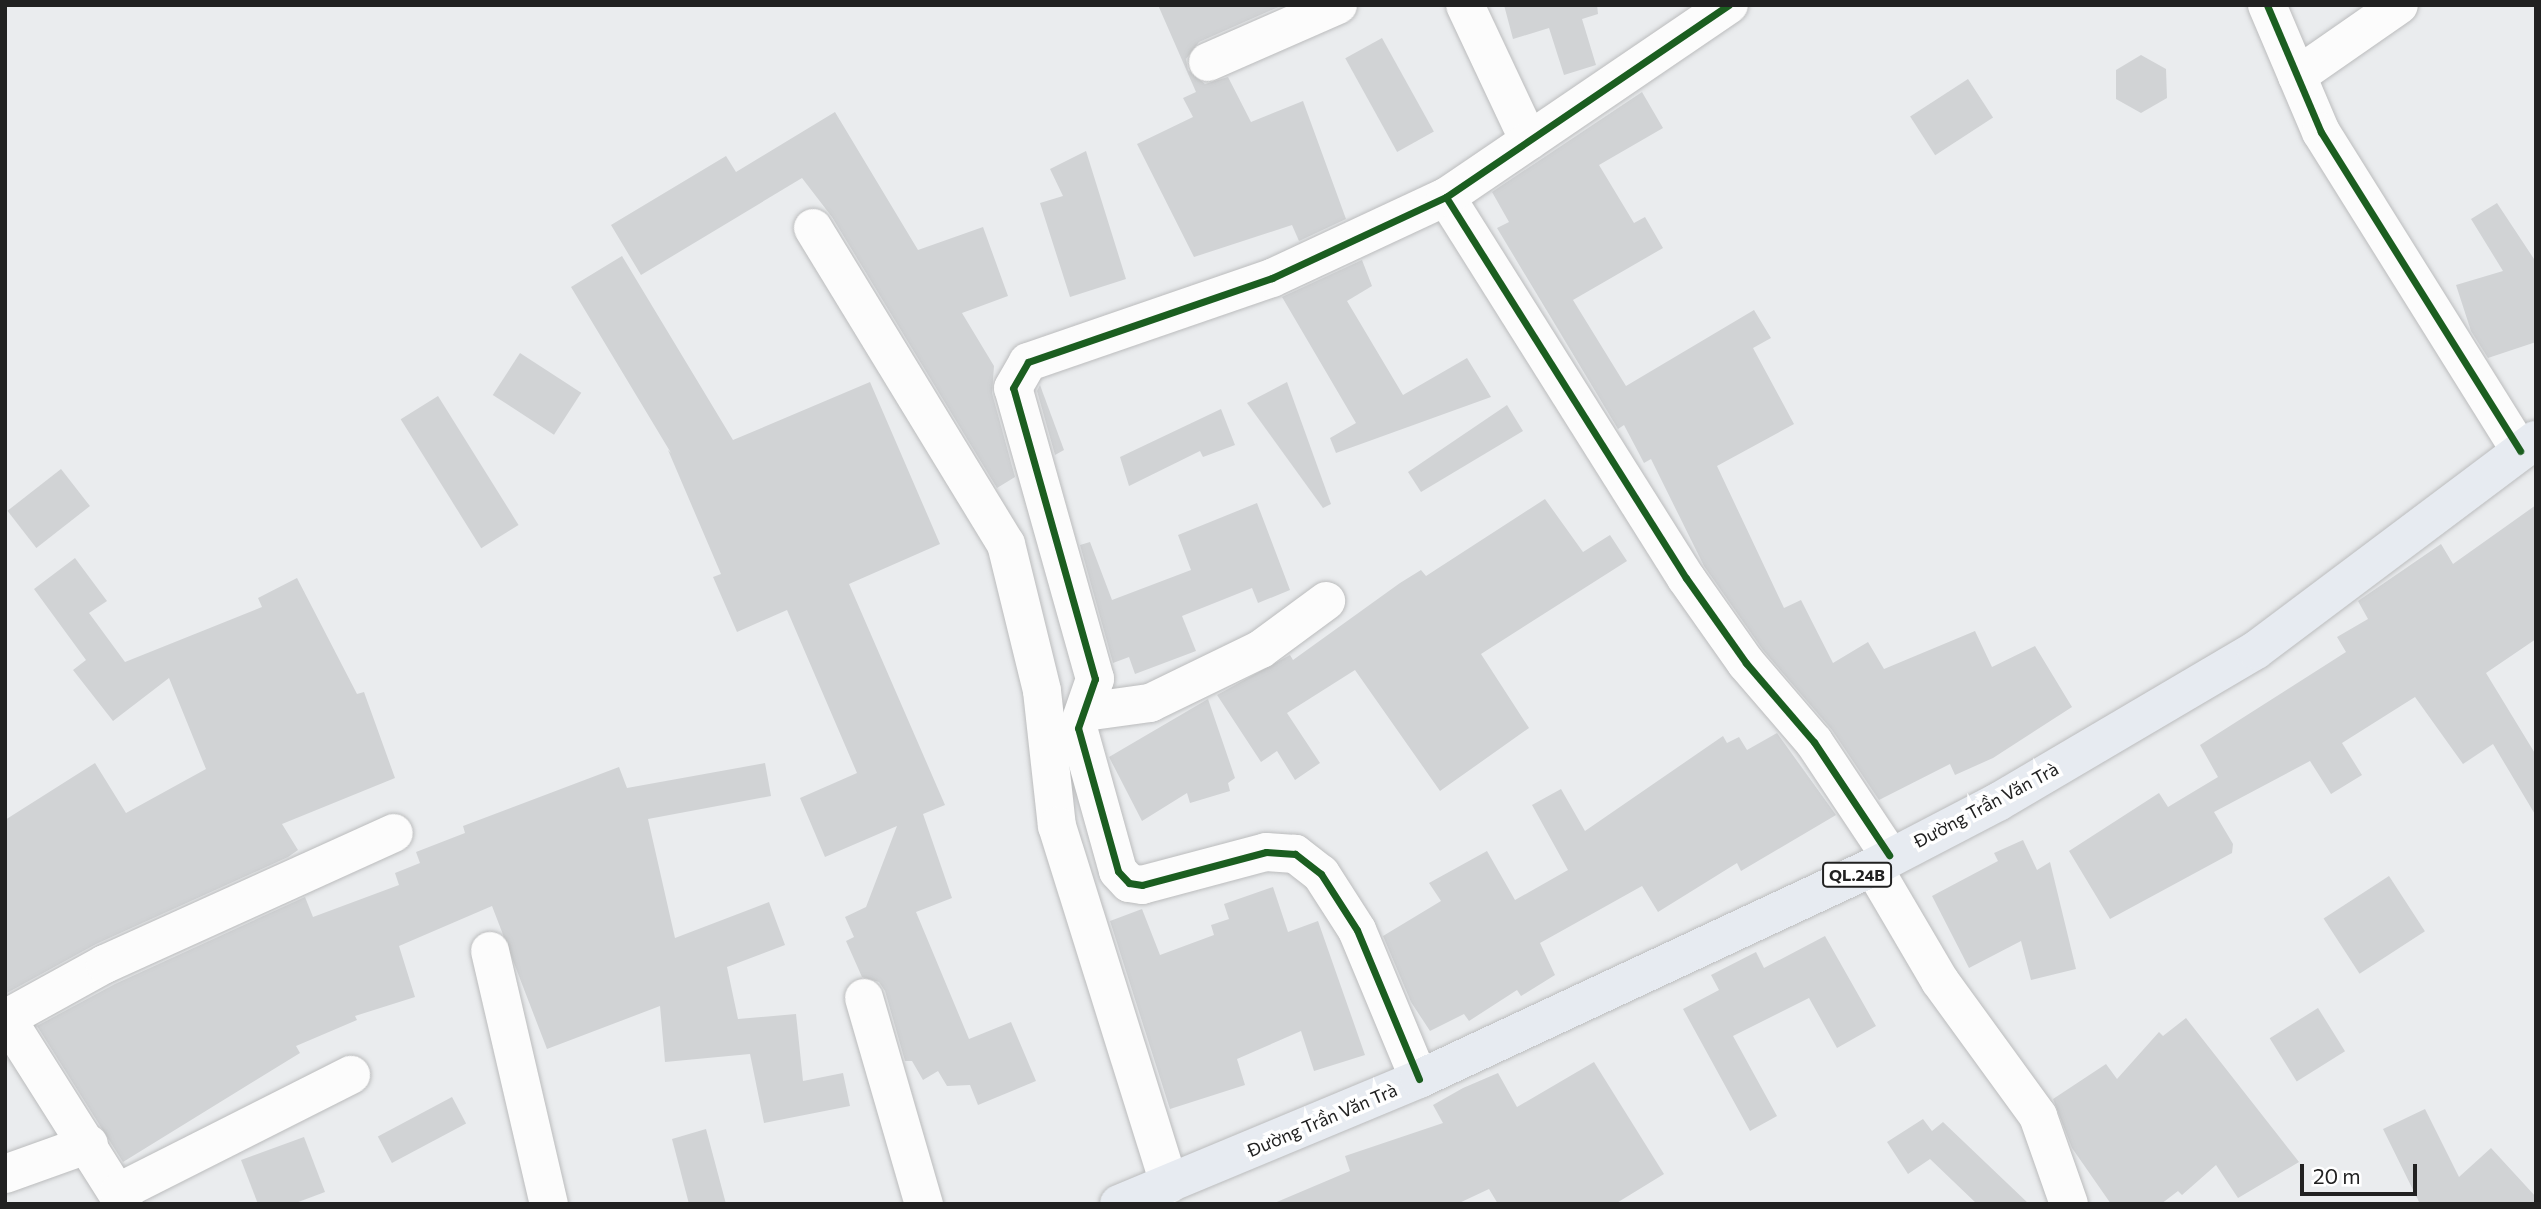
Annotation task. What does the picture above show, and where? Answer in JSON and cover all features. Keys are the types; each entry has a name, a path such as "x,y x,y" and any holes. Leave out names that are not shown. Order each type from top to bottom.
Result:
{"main road":[{"name":"Đường Trần Văn Trà","path":"1119,1204 1419,1079 1882,861 1998,802 2256,650 2528,445"}],"street":[{"path":"1208,62 1338,5"},
{"path":"1465,5 1529,141"},
{"path":"1419,1079 1357,930 1321,874 1295,853 1266,852 1142,885 1129,883 1118,871 1078,728 1095,679 1022,428 1013,388 1017,373 1057,349 1272,278 1446,197 1729,5"},
{"path":"2267,5 2321,132 2528,445"},
{"path":"2297,76 2399,5"},
{"path":"1446,197 1686,578 1746,663 1814,742 1882,861 1940,981 2038,1116 2069,1204"},
{"path":"813,228 1006,544 1042,691 1057,826 1170,1184"},
{"path":"1084,712 1150,703 1261,649 1326,601"},
{"path":"351,1075 121,1198 6,1017 105,964 394,833"},
{"path":"490,951 549,1204"},
{"path":"864,999 924,1204"},
{"path":"5,1174 89,1144"}],"building":[{"path":"1158,5 1283,5 1199,42 1186,59 1188,70 1205,84 1228,77 1251,122 1303,101 1346,219 1299,241 1292,225 1194,257 1137,144 1193,117 1183,98 1196,92"},
{"path":"1504,5 1597,5 1598,14 1582,19 1596,65 1564,75 1549,28 1513,39"},
{"path":"1382,38 1434,132 1397,152 1345,58"},
{"path":"2141,55 2166,69 2167,98 2141,113 2116,99 2116,70"},
{"path":"1968,79 1993,118 1935,155 1910,117"},
{"path":"1642,92 1663,128 1599,165 1634,223 1645,217 1663,248 1573,300 1626,386 1754,310 1771,338 1753,348 1794,424 1717,466 1784,608 1801,600 1833,663 1868,642 1884,669 1975,631 1992,667 2035,646 2072,707 1993,758 1955,775 1950,764 1879,800 1832,730 1763,650 1704,566 1651,459 1644,463 1624,425 1618,429 1497,228 1509,222 1492,192"},
{"path":"835,112 918,250 983,227 1008,296 962,313 994,366 992,393 1015,477 997,488 832,217 802,178 641,275 611,225 726,156 736,172"},
{"path":"1086,151 1126,279 1070,297 1040,203 1063,196 1050,169"},
{"path":"2497,203 2536,262 2536,342 2488,358 2471,331 2456,285 2503,271 2471,219"},
{"path":"622,256 733,440 870,382 940,544 849,584 945,805 923,814 952,898 916,912 969,1039 1011,1022 1036,1081 978,1105 970,1085 947,1086 938,1071 923,1080 912,1061 905,1061 885,991 879,982 862,977 846,941 854,937 845,917 866,907 897,826 825,857 800,798 857,773 787,610 737,632 713,577 721,574 668,450 671,453 571,287"},
{"path":"1362,260 1372,286 1347,301 1403,395 1467,358 1491,397 1336,453 1330,438 1356,423 1282,297"},
{"path":"520,353 581,393 554,435 493,395"},
{"path":"1287,382 1331,504 1323,508 1247,403"},
{"path":"1040,385 1064,450 1055,455 1037,391"},
{"path":"438,396 519,525 481,548 401,419"},
{"path":"1507,405 1523,431 1421,492 1408,472"},
{"path":"1221,409 1235,445 1203,457 1200,451 1129,486 1120,457"},
{"path":"61,469 90,506 36,548 7,511"},
{"path":"1545,499 1583,552 1610,535 1627,561 1481,654 1529,728 1440,791 1355,670 1287,713 1320,763 1295,780 1277,751 1261,762 1217,695 1290,655 1293,660 1400,583 1421,570 1426,576"},
{"path":"1257,503 1290,590 1258,603 1252,588 1182,616 1196,651 1135,674 1129,657 1113,663 1080,545 1090,542 1112,600 1191,570 1178,535"},
{"path":"2536,505 2536,639 2486,673 2536,755 2536,816 2493,744 2463,764 2415,697 2342,743 2362,775 2331,794 2310,761 2214,812 2233,844 2232,853 2110,919 2069,851 2159,793 2168,807 2218,777 2200,745 2346,652 2337,637 2368,619 2358,601 2441,544 2453,564"},
{"path":"75,558 107,601 89,613 125,662 262,607 258,598 297,578 357,694 364,692 395,778 282,824 298,850 288,857 96,944 5,994 5,820 95,763 126,813 206,769 169,678 113,721 73,670 86,660 34,589"},
{"path":"1208,699 1235,778 1228,783 1230,791 1190,803 1187,793 1142,821 1109,757"},
{"path":"1777,733 1836,815 1741,871 1737,863 1658,912 1642,886 1540,943 1555,975 1521,996 1517,990 1469,1021 1464,1014 1430,1031 1411,1002 1383,936 1441,901 1429,883 1487,851 1515,900 1568,870 1532,805 1561,789 1585,831 1723,736 1727,743 1739,737 1747,750"},
{"path":"765,763 771,796 648,819 675,938 769,902 785,945 727,967 738,1019 796,1014 803,1081 843,1073 850,1106 764,1123 750,1054 665,1062 660,1006 547,1049 492,906 399,946 415,997 355,1016 357,1020 296,1046 300,1053 123,1162 37,1026 115,984 305,897 313,917 399,885 395,873 420,863 416,852 465,833 463,826 619,767 627,788"},
{"path":"2023,840 2037,870 2050,862 2076,969 2031,980 2021,941 1969,968 1932,896 1998,861 1994,853"},
{"path":"2389,876 2425,931 2360,974 2324,918"},
{"path":"1273,887 1288,932 1318,921 1365,1055 1314,1071 1301,1031 1237,1059 1245,1085 1170,1109 1110,921 1142,909 1160,955 1214,935 1211,925 1229,919 1224,904"},
{"path":"1825,936 1876,1026 1837,1048 1809,998 1733,1036 1777,1116 1750,1131 1683,1009 1719,990 1711,975 1756,952 1764,968"},
{"path":"2318,1008 2345,1051 2297,1081 2270,1038"},
{"path":"2186,1018 2299,1162 2238,1198 2216,1165 2182,1195 2178,1191 2161,1204 2111,1204 2072,1148 2053,1099 2106,1064 2117,1079 2159,1032 2163,1036"},
{"path":"1594,1062 1664,1174 1615,1204 1498,1204 1489,1189 1457,1204 1272,1204 1350,1171 1345,1156 1443,1123 1433,1105 1463,1088 1498,1073 1517,1107"},
{"path":"452,1097 466,1123 392,1163 378,1136"},
{"path":"2425,1109 2459,1177 2491,1148 2536,1197 2536,1204 2420,1204 2383,1129"},
{"path":"1923,1119 1932,1131 1943,1122 2029,1204 1977,1204 1930,1159 1908,1174 1887,1142"},
{"path":"706,1129 726,1204 689,1204 672,1139"},
{"path":"304,1137 325,1192 293,1204 258,1204 241,1160"}],"cycle path":[{"path":"1419,1079 1357,930 1321,874 1295,854 1266,852 1142,885 1129,883 1118,871 1078,728 1095,679 1013,388 1028,362 1272,278 1446,197 1729,5"},
{"path":"2267,5 2321,132 2520,451"},
{"path":"1446,197 1686,578 1746,663 1814,742 1889,855"}]}
